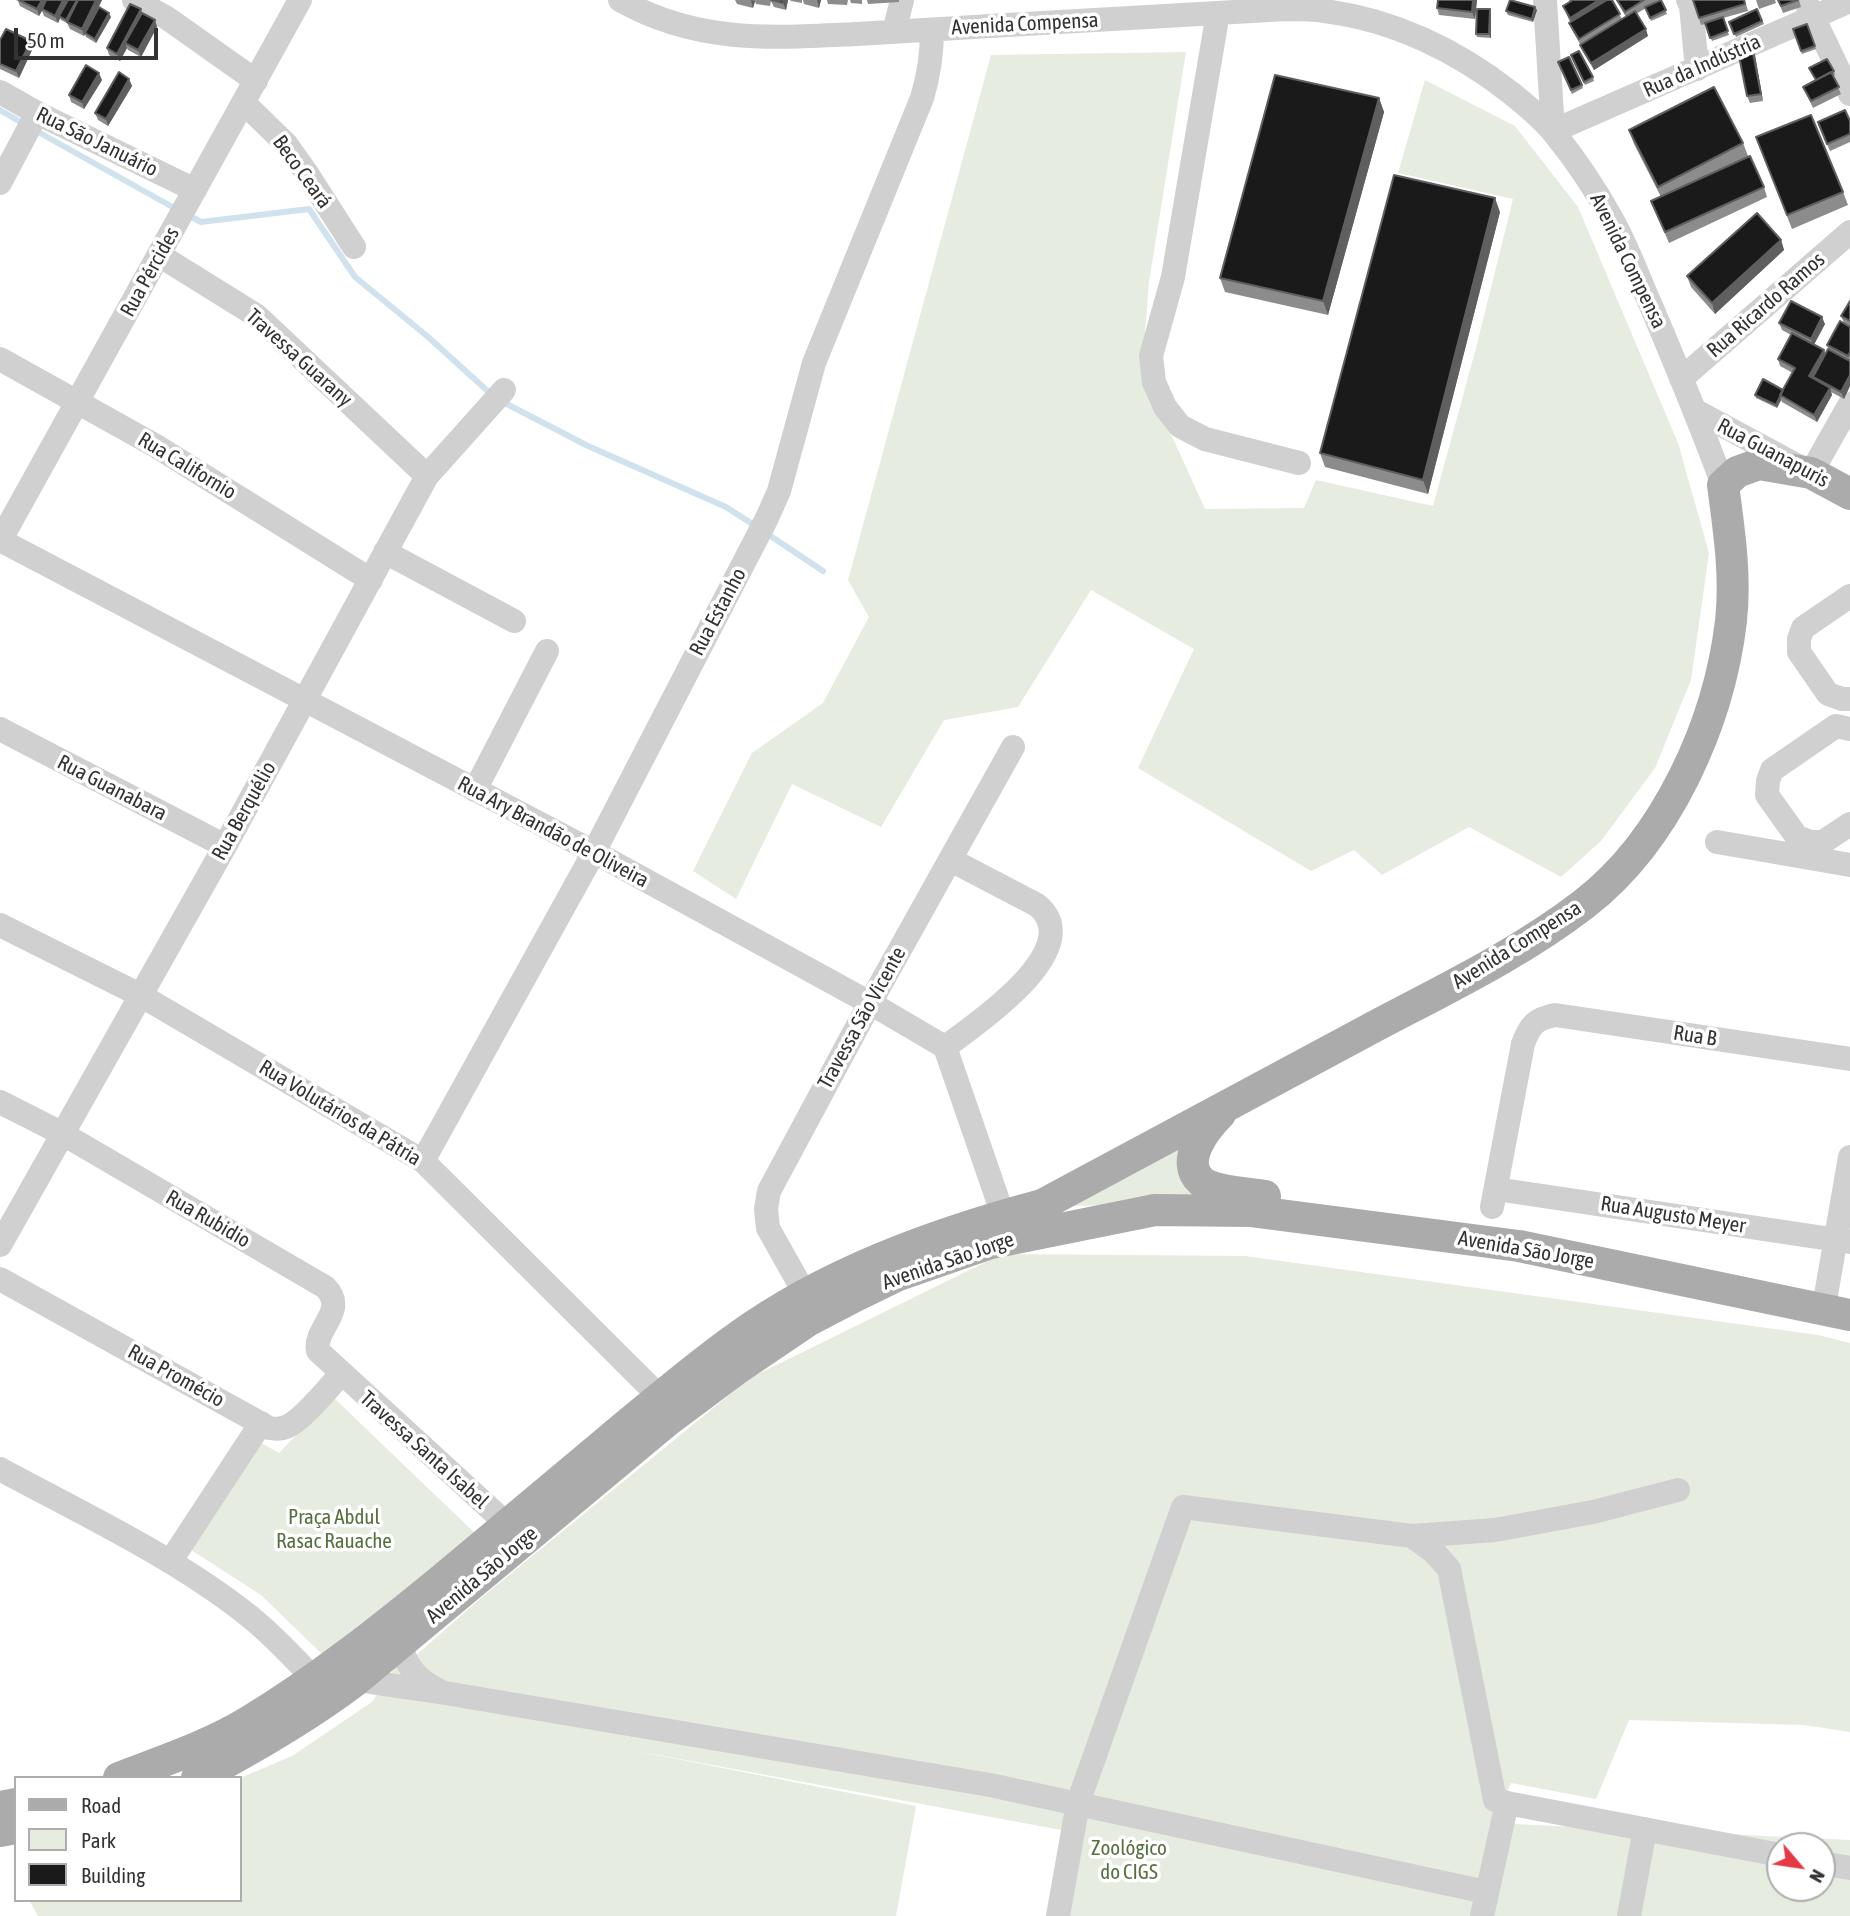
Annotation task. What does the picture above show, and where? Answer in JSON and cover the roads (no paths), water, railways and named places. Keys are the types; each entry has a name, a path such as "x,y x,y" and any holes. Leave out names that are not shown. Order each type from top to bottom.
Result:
{"main road":[{"path":"1723,485 1737,472 1759,464 1811,473"},
{"name":"Rua Guanapuris","path":"1811,473 1850,494"},
{"name":"Avenida Compensa","path":"1042,1205 1502,958 1586,903 1623,868 1654,828 1682,781 1706,727 1722,672 1731,619 1732,573 1723,485"},
{"path":"1229,1106 1204,1133 1195,1149 1192,1166 1200,1181 1216,1188 1666,1260 1838,1298"},
{"name":"Avenida São Jorge","path":"124,1776 187,1753 248,1722 314,1679 400,1614 660,1397 736,1338 805,1294 908,1247 958,1229 1042,1205"},
{"name":"Avenida São Jorge","path":"201,1776 299,1720 356,1680 667,1421 738,1367 809,1320 857,1295 896,1276 991,1243 1155,1210 1250,1211 1519,1246 1850,1315"}],"street":[{"path":"135,0 167,18 256,81"},
{"name":"Avenida Compensa","path":"620,0 674,24 710,33 757,38 1287,9 1324,11 1402,30 1471,65 1531,109 1553,131 1587,177 1615,223 1696,411 1723,485"},
{"path":"894,32 902,0"},
{"path":"1545,0 1553,131"},
{"path":"1688,0 1691,6 1698,69"},
{"name":"Rua Pércides","path":"0,541 300,1"},
{"name":"Rua da Indústria","path":"1553,131 1698,69 1809,8 1850,1"},
{"path":"1809,8 1850,94"},
{"path":"1218,13 1173,277 1151,356 1154,382 1165,407 1180,426 1205,439 1299,463"},
{"name":"Rua Estanho","path":"422,1161 594,852 767,518 779,491 814,363 929,76 932,30"},
{"name":"Rua São Januário","path":"0,92 37,113 195,190"},
{"name":"Beco Ceará","path":"244,103 286,144 354,247"},
{"path":"0,183 37,113"},
{"name":"Rua Ricardo Ramos","path":"1681,379 1850,232"},
{"name":"Travessa Guarany","path":"159,255 257,316 427,476"},
{"name":"Rua Californio","path":"0,359 156,446 371,580"},
{"name":"Rua Berquélio","path":"0,1245 225,846 427,476 504,390"},
{"path":"1811,473 1850,404"},
{"name":"Rua Guanapuris","path":"1696,411 1811,473"},
{"name":"Rua Ary Brandão de Oliveira","path":"0,541 594,852 870,1003 944,1047"},
{"path":"385,552 514,621"},
{"path":"1850,596 1803,628 1799,652 1828,694 1850,699"},
{"path":"475,790 547,651"},
{"path":"1809,849 1789,827 1767,795 1768,781 1772,770 1836,726 1849,725"},
{"name":"Rua Guanabara","path":"0,729 225,846"},
{"name":"Travessa São Vicente","path":"805,1294 768,1228 765,1209 769,1191 1013,747"},
{"path":"1809,849 1850,824"},
{"path":"1717,842 1809,849 1850,865"},
{"path":"951,859 1038,905 1050,921 1048,943 1026,981 987,1016 944,1047 1003,1216"},
{"name":"Rua Volutários da Pátria","path":"0,925 140,995 422,1161 660,1397"},
{"name":"Rua B","path":"1494,1198 1523,1044 1529,1028 1541,1018 1555,1015 1850,1059"},
{"name":"Rua Rubidio","path":"0,1101 63,1134 325,1287 331,1292 333,1307 317,1348 341,1374"},
{"path":"1838,1298 1850,1157"},
{"name":"Rua Augusto Meyer","path":"1494,1198 1842,1241"},
{"name":"Rua Promécio","path":"0,1279 269,1428 288,1427 341,1374"},
{"name":"Travessa Santa Isabel","path":"341,1374 508,1525"},
{"path":"170,1562 261,1423"},
{"path":"0,1469 170,1562 211,1588 282,1645 314,1679"},
{"path":"1058,1916 1078,1803 1183,1507 1412,1536 1495,1530 1593,1512 1678,1489"},
{"path":"1449,1569 1456,1555 1468,1542 1495,1530"},
{"path":"1412,1536 1434,1552 1449,1569 1495,1800 1766,1852"},
{"path":"401,1643 408,1667 419,1679 445,1693"},
{"path":"356,1680 989,1785 1078,1803 1484,1904 1507,1802"},
{"path":"1629,1916 1645,1829"}],"waterway":[{"path":"0,110 24,124"},
{"path":"33,129 176,209"},
{"path":"186,214 201,222 309,209 355,277 427,336 492,395"},
{"path":"501,401 588,446 726,507 757,527"},
{"path":"766,533 823,571"}],"park label":[{"name":"Praça Abdul Rasac Rauache","path":"334,1529"},
{"name":"Zoológico do CIGS","path":"1129,1860"}]}
